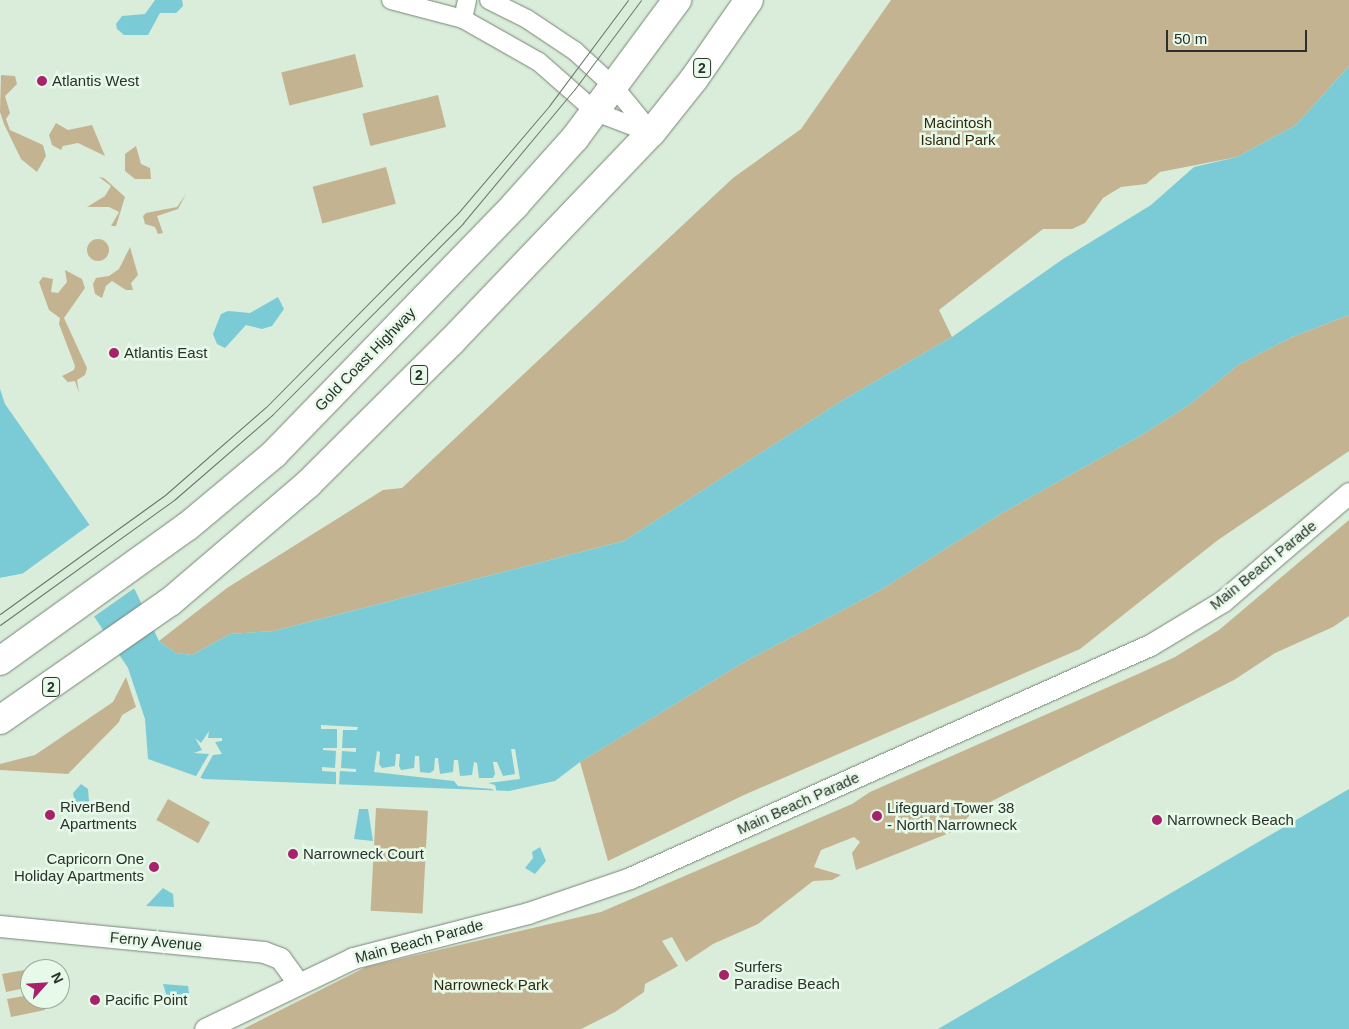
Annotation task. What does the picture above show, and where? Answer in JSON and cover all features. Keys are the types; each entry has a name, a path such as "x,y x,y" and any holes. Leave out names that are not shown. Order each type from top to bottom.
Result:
{"highway":[{"name":"Gold Coast Highway","path":"0,661 69,615 188,526 274,454 515,205 615,88 677,0"},
{"name":"2","path":"0,720 170,602 294,496 378,417 651,133 694,79 748,0"}],"street":[{"path":"391,0 463,19 539,62 596,112 651,133"},
{"path":"463,19 467,0"},
{"path":"489,0 527,19 575,51 615,88 651,133"},
{"path":"513,0 527,19"},
{"name":"Main Beach Parade","path":"205,1029 353,958 528,913 630,878 1150,645 1223,602 1349,493"},
{"name":"Ferny Avenue","path":"0,926 264,952 280,958 298,983"}],"green space":[{"name":"Macintosh Island Park","path":"891,0 1349,0 1349,66 1296,125 1237,157 1160,172 1146,184 1121,187 1103,198 1085,223 1072,229 1043,229 939,310 952,337 843,400 624,541 274,631 230,634 192,655 176,653 159,641 227,588 383,490 402,488 733,178 801,129"},
{"path":"355,54 363,87 289,105 281,72"},
{"path":"1,75 15,76 17,84 5,96 10,113 6,119 10,130 43,145 46,156 37,172 21,159 4,124 0,112"},
{"path":"438,95 446,127 370,146 362,114"},
{"path":"56,123 68,130 92,125 105,156 78,143 63,146 61,150 52,145 49,135"},
{"path":"136,146 141,164 150,168 151,179 135,179 125,171 125,154"},
{"path":"386,167 396,204 322,223 313,187"},
{"path":"99,177 104,178 125,197 116,226 111,226 119,212 109,207 87,207 105,196 111,186"},
{"path":"186,194 178,209 157,216 163,233 158,234 155,227 145,224 143,216 146,213 177,207"},
{"path":"98,239 106,242 109,250 106,258 98,261 90,258 87,250 90,242"},
{"path":"130,247 138,275 131,283 133,290 126,290 112,281 106,286 102,298 95,294 93,284 96,278 109,276 119,269"},
{"path":"65,270 82,279 85,288 64,318 87,368 85,375 77,380 79,393 75,381 68,382 62,376 74,370 75,366 59,324 60,318 49,310 39,282 43,277 53,279 51,292 58,293 67,282"},
{"path":"1349,315 1349,451 1218,540 1080,649 744,795 608,861 580,762 744,662 879,591 1002,513 1140,436 1189,405 1238,365 1292,337"},
{"name":"Narrowneck Park","path":"1349,520 1349,616 1333,627 1275,653 1234,680 974,810 957,830 856,870 852,853 860,842 854,837 821,850 814,867 841,875 832,880 813,881 758,924 713,944 686,962 672,937 662,941 678,966 645,984 644,992 615,1012 581,1029 243,1029 366,967 601,912 852,804 870,792 1175,657 1219,630"},
{"path":"126,677 136,707 122,715 119,722 68,774 0,770 0,764 35,755 113,702"},
{"path":"168,799 210,822 198,843 156,820"},
{"path":"376,808 428,811 423,914 371,911"},
{"path":"20,971 20,989 6,992 2,974"},
{"path":"20,997 20,1009 45,1010 11,1017 7,999"}],"water":[{"path":"155,0 182,0 183,6 176,13 160,13 148,35 124,35 117,29 116,24 122,16 145,14"},
{"path":"1349,66 1349,315 1292,337 1238,365 1189,405 1140,436 1002,513 879,591 744,662 580,762 555,781 509,791 204,779 148,759 145,719 128,668 61,566 0,578 0,389 5,404 135,590 159,641 176,653 192,655 230,634 274,631 624,541 843,400 952,337 1063,259 1151,205 1194,167 1237,157 1296,125"},
{"path":"278,297 284,309 272,326 262,329 246,325 225,348 217,344 213,334 221,314 228,311 250,313"},
{"path":"81,784 88,789 89,801 86,811 81,813 76,809 73,793"},
{"path":"1349,789 1349,1029 938,1029"},
{"path":"359,809 368,809 373,841 354,839"},
{"path":"540,847 546,861 535,874 525,868 533,858 532,852"},
{"path":"163,888 173,894 174,907 146,906"},
{"path":"163,984 188,986 189,993 169,1003"}],"pier":[{"path":"92,523 136,587 92,618 60,569 0,581 0,578 22,574"},
{"path":"321,725 358,727 357,730 343,730 342,748 356,748 356,752 342,751 341,768 356,769 356,772 340,771 339,785 336,785 336,772 322,771 322,767 335,768 336,751 323,750 323,748 337,748 337,729 321,729"},
{"path":"209,731 208,738 222,738 222,741 215,742 222,754 213,755 199,780 195,778 209,754 194,753 202,750 195,738 201,743"},
{"path":"511,749 515,749 520,779 488,783 495,785 497,793 492,789 458,786 454,781 374,772 377,751 380,752 379,764 382,768 395,766 396,754 400,754 399,766 401,770 414,768 415,756 419,756 420,772 430,773 434,770 435,758 438,758 440,774 453,772 454,760 458,760 460,776 472,775 474,762 477,763 479,778 493,778 495,774 493,762 497,762 503,776 515,774"}],"tram line":[{"path":"0,614 165,495 266,407 458,213 549,106 628,0"},
{"path":"0,625 174,500 272,415 463,223 574,90 641,0"}],"place":[{"name":"Atlantis West","path":"42,81"},
{"name":"Atlantis East","path":"114,353"},
{"name":"RiverBend Apartments","path":"50,815"},
{"name":"Lifeguard Tower 38 - North Narrowneck","path":"877,816"},
{"name":"Narrowneck Beach","path":"1157,820"},
{"name":"Narrowneck Court","path":"293,854"},
{"name":"Capricorn One Holiday Apartments","path":"154,867"},
{"name":"Surfers Paradise Beach","path":"724,975"},
{"name":"Pacific Point","path":"95,1000"}]}
